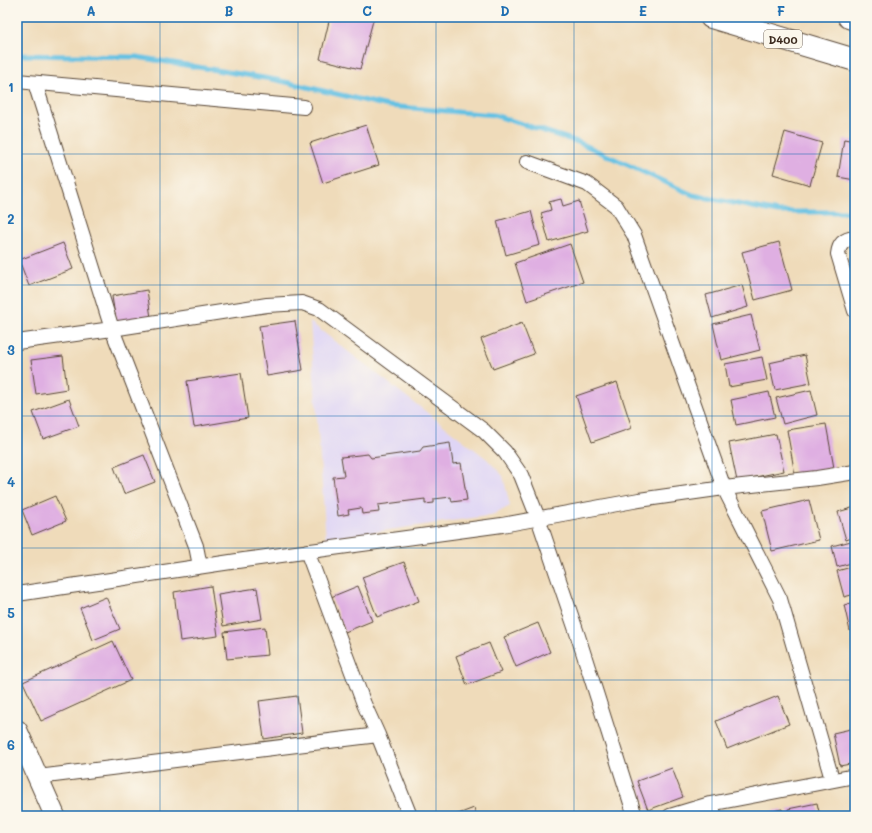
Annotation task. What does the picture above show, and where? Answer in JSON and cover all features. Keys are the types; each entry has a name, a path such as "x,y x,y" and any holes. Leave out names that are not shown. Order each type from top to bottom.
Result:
{"highway":[{"name":"D400","path":"711,17 855,60"},
{"path":"849,17 855,19"}],"street":[{"path":"17,81 304,107"},
{"path":"35,83 112,329 196,546 200,566"},
{"path":"527,162 587,184 616,206 634,235 724,488 780,599 832,779"},
{"path":"855,238 844,241 839,246 838,254 855,311"},
{"path":"17,342 267,305 302,303 319,309 484,431 505,452 521,475 538,518 578,636 635,816"},
{"path":"17,594 200,566 502,525 639,500 855,472"},
{"path":"307,551 364,704 410,816"},
{"path":"17,730 55,816"},
{"path":"38,777 378,735"},
{"path":"670,816 713,810 832,779 855,776"}],"shaded area":[{"path":"310,322 487,459 503,476 510,506 493,515 326,539"}],"building":[{"path":"330,17 374,17 360,69 320,59"},
{"path":"366,125 379,165 323,183 310,143"},
{"path":"785,132 822,143 810,185 773,174"},
{"path":"844,139 855,141 855,180 838,177"},
{"path":"561,199 563,206 579,201 588,231 549,242 541,213 551,210 549,202"},
{"path":"531,211 540,245 506,255 497,221"},
{"path":"779,242 792,290 755,300 742,252"},
{"path":"63,243 73,269 29,286 19,260"},
{"path":"570,244 583,282 527,301 515,263"},
{"path":"742,285 748,307 712,318 706,295"},
{"path":"147,290 151,318 116,323 112,296"},
{"path":"751,315 760,350 721,360 713,324"},
{"path":"295,321 303,370 267,376 259,326"},
{"path":"522,323 534,354 493,369 481,339"},
{"path":"805,355 811,383 775,390 769,363"},
{"path":"63,356 67,389 36,394 31,360"},
{"path":"762,357 767,380 729,387 725,364"},
{"path":"241,373 248,418 194,427 187,381"},
{"path":"617,382 632,428 592,442 576,396"},
{"path":"811,390 817,415 783,424 776,398"},
{"path":"769,392 775,417 736,425 731,400"},
{"path":"69,399 79,426 43,439 33,412"},
{"path":"826,424 834,468 795,475 787,430"},
{"path":"776,434 784,471 737,481 729,443"},
{"path":"450,443 453,464 461,463 467,500 452,502 451,497 434,499 434,503 425,504 425,499 378,505 379,512 362,514 361,508 348,510 349,514 338,516 333,477 344,476 341,457 368,454 371,458 420,451 423,447"},
{"path":"144,455 155,482 124,494 114,467"},
{"path":"55,496 66,521 32,535 22,510"},
{"path":"809,500 819,540 772,551 762,511"},
{"path":"855,507 855,537 846,540 838,512"},
{"path":"855,540 855,562 837,567 832,546"},
{"path":"404,562 419,601 377,617 362,577"},
{"path":"855,566 855,594 844,597 837,571"},
{"path":"211,586 218,636 180,641 174,592"},
{"path":"358,586 372,621 345,632 331,597"},
{"path":"257,588 262,619 223,626 218,594"},
{"path":"106,597 120,629 93,640 80,608"},
{"path":"855,602 855,630 850,631 844,605"},
{"path":"538,623 550,652 516,667 504,637"},
{"path":"265,627 268,655 227,659 224,632"},
{"path":"113,641 131,680 41,721 23,682"},
{"path":"489,643 501,672 467,685 456,656"},
{"path":"297,696 302,733 264,739 259,701"},
{"path":"778,696 789,724 727,749 716,721"},
{"path":"855,728 855,763 840,766 833,733"},
{"path":"672,768 683,797 648,810 637,781"},
{"path":"817,803 820,816 789,816 788,809"},
{"path":"474,808 477,816 453,816"},
{"path":"782,809 783,816 756,816 756,815"}],"waterway":[{"path":"17,55 137,57 277,80 388,106 494,115 578,142 693,195 778,212 855,212"}]}
